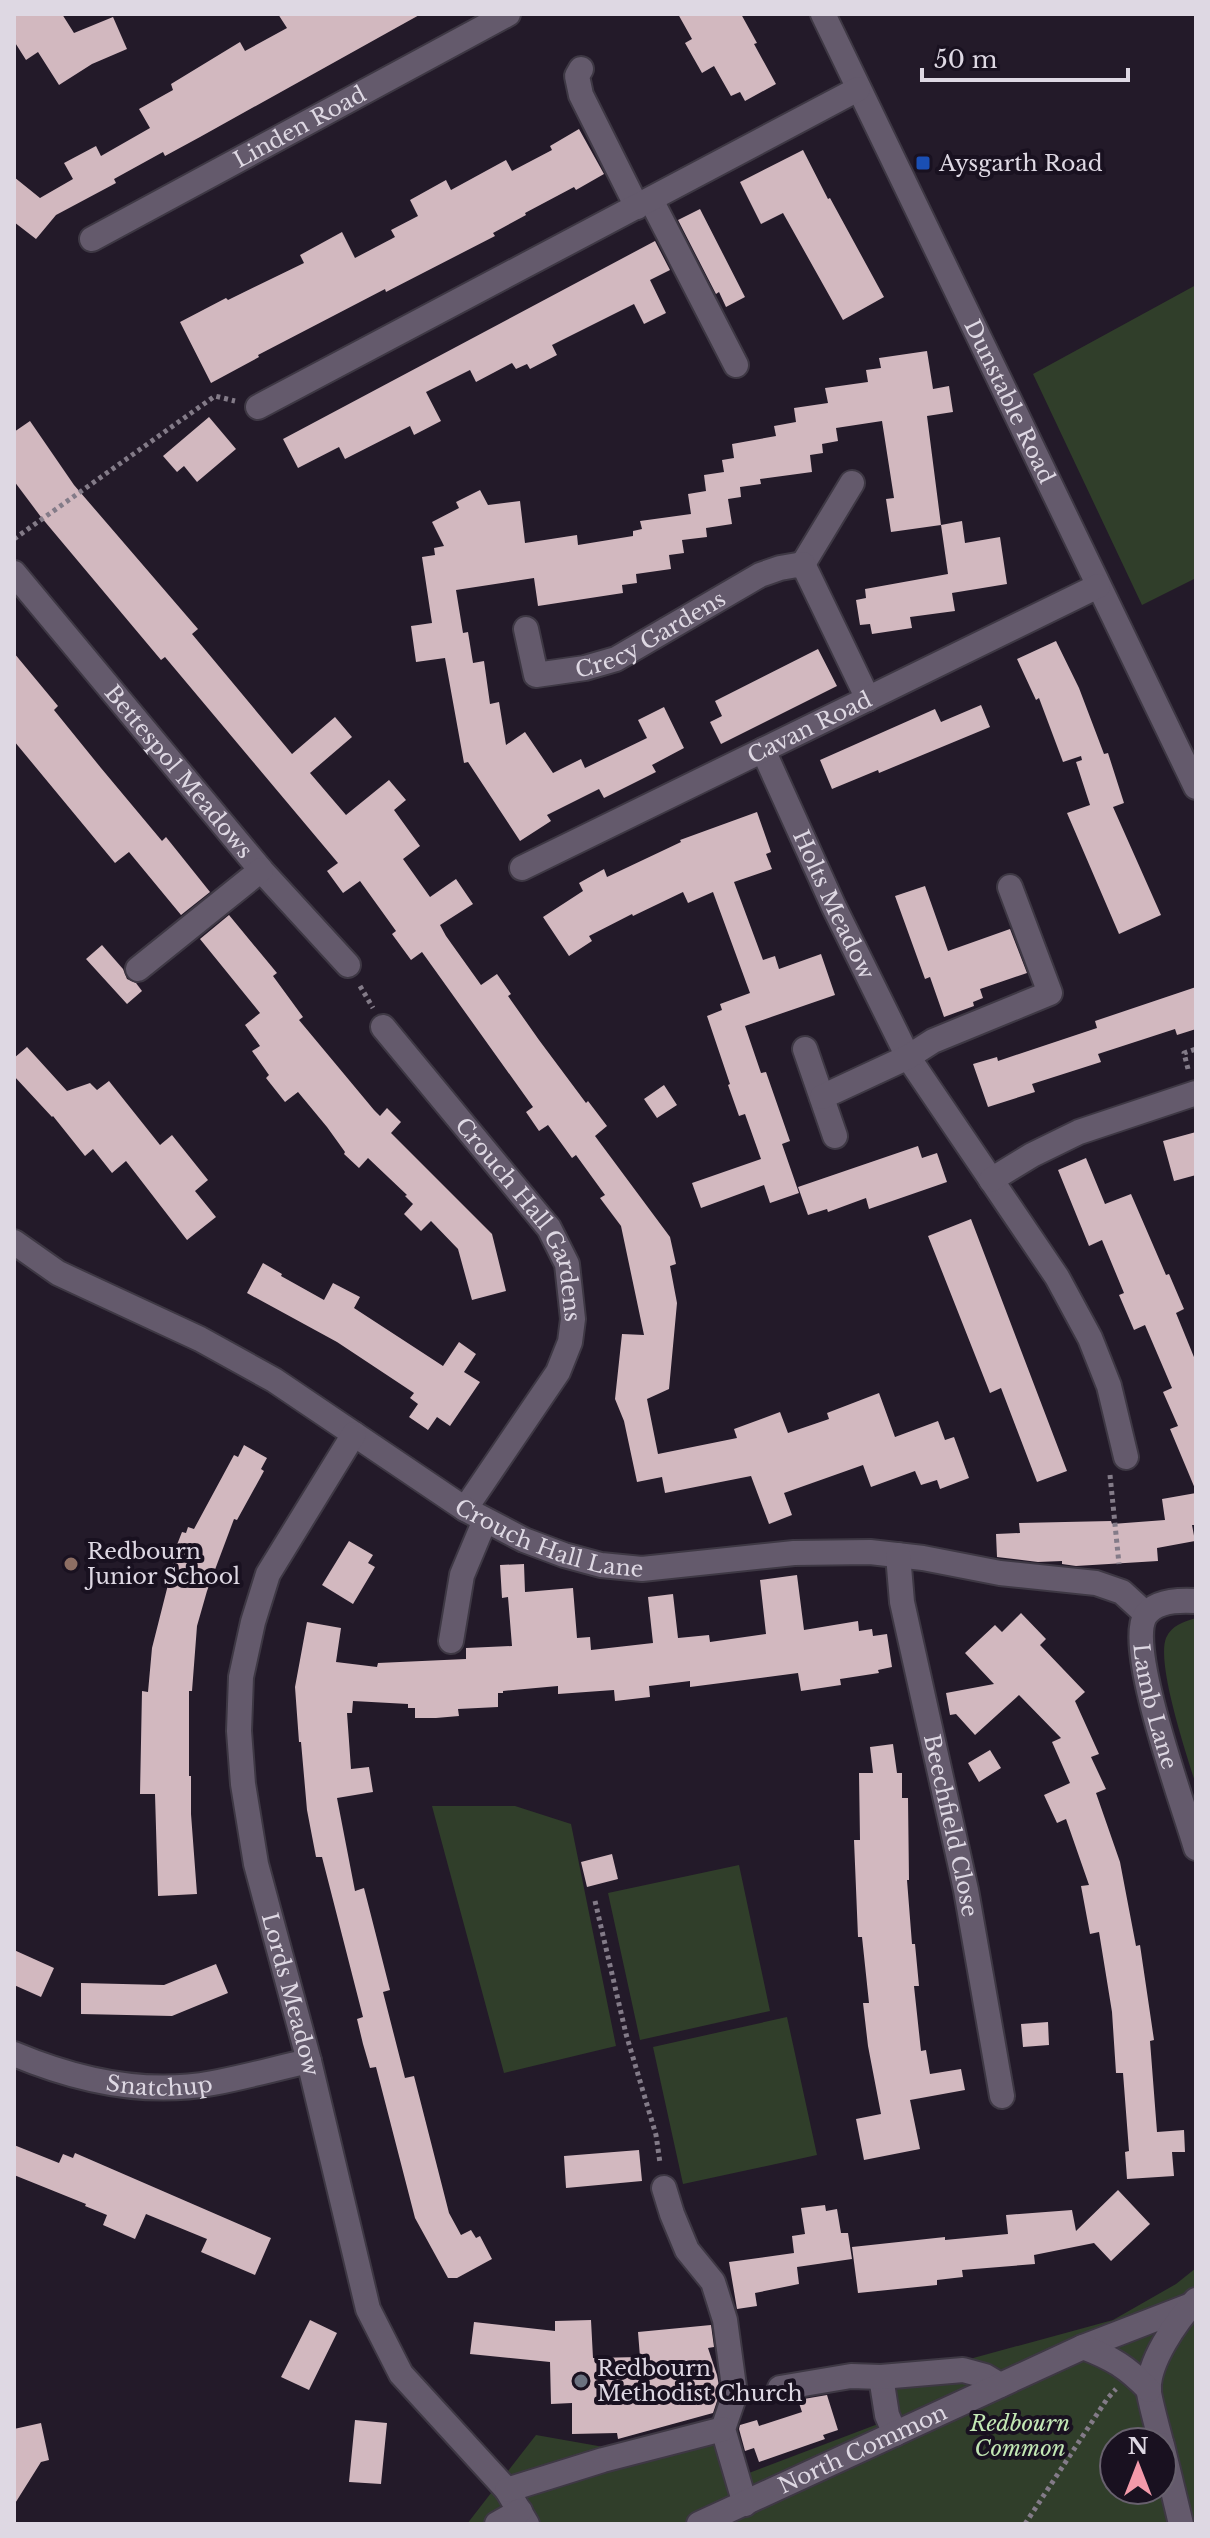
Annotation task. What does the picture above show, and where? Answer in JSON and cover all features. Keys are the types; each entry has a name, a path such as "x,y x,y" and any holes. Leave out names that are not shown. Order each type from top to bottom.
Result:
{"street":[{"name":"Linden Road","path":"92,239 508,14"},
{"name":"Dunstable Road","path":"823,14 1098,586 1186,740 1196,787"},
{"path":"581,69 577,76 581,95 736,365"},
{"path":"258,407 858,89"},
{"path":"852,483 803,564 868,699"},
{"name":"Crecy Gardens","path":"526,629 536,675 585,668 616,659 760,575 803,564"},
{"name":"Bettespol Meadows","path":"14,573 261,870 348,965"},
{"name":"Cavan Road","path":"522,868 1098,586"},
{"name":"Holts Meadow","path":"763,750 834,907 908,1057 1057,1277 1090,1338 1109,1386 1126,1457"},
{"path":"138,969 261,870"},
{"path":"822,1097 908,1057 933,1041 1050,993 1010,887"},
{"name":"Crouch Hall Gardens","path":"383,1027 549,1228 567,1264 573,1319 570,1342 558,1372 475,1514 451,1641"},
{"path":"805,1049 835,1136"},
{"path":"991,1180 1079,1132 1196,1093"},
{"name":"Crouch Hall Lane","path":"14,1242 58,1273 200,1339 274,1380 475,1514 524,1540 564,1555 601,1565 642,1569 684,1567 794,1553 870,1552 1000,1573 1096,1583 1122,1592 1146,1614"},
{"name":"Lords Meadow","path":"354,1434 268,1574 241,1677 239,1731 243,1784 256,1864 309,2061 368,2309 401,2374 507,2490 524,2518"},
{"name":"Beechfield Close","path":"898,1555 902,1602 966,1890 1002,2096"},
{"name":"Lamb Lane","path":"1196,1601 1155,1607 1146,1614 1141,1627 1145,1680 1196,1848"},
{"name":"Snatchup","path":"14,2054 66,2074 136,2087 211,2084 309,2061"},
{"path":"664,2188 687,2250 713,2282 725,2320 735,2394 723,2429 745,2504"},
{"path":"1158,2426 1149,2390 1157,2358 1169,2332 1194,2302"},
{"name":"North Common","path":"699,2524 1083,2347 1194,2302"},
{"path":"1083,2347 1113,2358 1132,2371 1149,2390"},
{"path":"780,2388 851,2376 881,2377 963,2370 985,2376 1000,2385"},
{"path":"881,2377 887,2415 895,2434"},
{"path":"507,2490 603,2460 723,2429"},
{"path":"497,2524 524,2518"}],"path":[{"path":"14,539 215,396 258,407"},
{"path":"348,965 383,1027"},
{"path":"1122,1592 1108,1477 1126,1457"},
{"path":"595,1901 626,2034 656,2135 664,2188"},
{"path":"1025,2524 1107,2399 1132,2371"}],"green space":[{"path":"1196,285 1196,578 1142,605 1033,374"},
{"path":"1196,1618 1196,1785 1174,1710 1164,1651 1171,1630"},
{"path":"432,1806 515,1806 571,1824 616,2046 504,2073"},
{"path":"739,1865 770,2011 640,2040 608,1893"},
{"path":"787,2017 817,2155 683,2184 653,2047"},
{"name":"Redbourn Common","path":"1196,2268 1196,2524 467,2524 536,2435 615,2449 732,2427 749,2473 878,2424 872,2369 966,2360 1113,2320 1176,2284"}],"building":[{"path":"14,14 62,14 74,33 113,17 127,49 92,64 59,85 38,52 26,60 14,41"},
{"path":"278,14 421,14 165,156 163,152 114,179 116,183 56,215 36,239 14,222 14,177 40,198 73,179 64,163 96,146 101,156 150,128 139,109 173,90 171,84 240,42 245,51 287,28"},
{"path":"678,14 741,14 776,84 745,101 740,92 731,96 714,66 702,73 685,43 692,39"},
{"path":"579,129 604,174 525,213 493,233 495,236 386,292 385,289 211,383 180,322 304,263 300,255 342,232 355,258 395,237 391,230 418,216 410,200 446,180 451,190 506,160 512,171 552,150 550,146"},
{"path":"803,150 884,297 843,320 783,213 761,224 740,182"},
{"path":"700,209 745,297 726,307 719,292 716,294 678,220"},
{"path":"655,241 670,270 650,280 666,313 644,324 634,304 552,345 557,355 530,369 527,364 516,369 512,363 476,382 470,370 426,392 441,421 414,435 410,426 345,459 339,447 298,468 283,439"},
{"path":"927,351 933,389 949,386 953,412 927,416 941,525 891,532 886,499 894,498 882,421 836,428 838,441 822,444 823,453 810,455 812,472 760,479 761,484 740,487 741,497 728,499 732,524 706,528 707,537 682,540 684,553 669,555 671,569 636,574 637,583 622,585 623,593 538,606 534,578 456,590 463,633 468,632 473,663 484,661 490,704 499,702 506,745 525,732 553,773 581,759 585,768 647,738 638,720 664,707 684,748 652,765 656,772 604,798 599,789 547,815 551,821 520,841 468,762 464,763 445,658 416,662 411,626 432,623 422,557 435,555 434,548 444,546 432,522 459,508 456,502 480,490 488,505 520,501 525,543 577,535 578,545 633,536 633,531 642,529 640,521 691,514 688,494 706,491 704,475 724,472 722,460 734,458 732,444 776,436 774,426 796,422 794,408 828,403 825,388 868,382 866,370 881,368 879,358"},
{"path":"209,417 236,449 197,482 184,466 177,472 163,456"},
{"path":"30,421 74,485 198,629 192,634 292,754 335,717 352,737 310,773 346,815 389,780 406,800 394,810 420,846 403,859 430,897 456,879 473,904 440,925 446,936 481,985 497,974 511,994 508,996 539,1040 607,1126 595,1136 670,1237 676,1264 670,1266 677,1303 669,1389 647,1399 658,1454 737,1438 734,1429 780,1412 788,1433 829,1419 827,1413 879,1393 895,1437 938,1421 945,1440 954,1437 969,1478 940,1489 937,1480 921,1485 915,1471 871,1487 863,1465 784,1493 792,1515 769,1524 751,1476 665,1493 662,1477 637,1482 624,1421 615,1399 622,1334 644,1335 621,1226 600,1198 605,1195 576,1155 572,1158 548,1125 539,1131 526,1112 533,1107 422,952 411,960 392,934 396,931 360,881 343,893 327,871 338,863 165,657 161,660 14,481 14,432"},
{"path":"962,521 965,543 1000,537 1007,584 952,593 955,611 910,617 912,628 872,634 870,624 860,625 856,600 866,598 865,589 948,574 941,525"},
{"path":"1056,641 1079,688 1104,754 1108,753 1124,803 1113,807 1161,915 1119,934 1067,813 1090,805 1076,762 1082,760 1081,756 1063,762 1039,698 1036,700 1017,659"},
{"path":"818,649 837,686 721,744 710,722 722,716 715,701"},
{"path":"14,653 58,706 54,710 101,768 162,841 166,837 210,892 181,915 129,852 115,863 14,741"},
{"path":"981,705 990,727 832,789 820,760 935,709 941,722"},
{"path":"757,812 771,852 766,854 772,869 734,882 763,960 775,956 779,969 821,954 835,995 745,1026 761,1073 766,1072 790,1141 782,1144 799,1193 770,1203 764,1185 701,1208 692,1183 761,1159 745,1114 739,1116 707,1016 722,1010 720,1004 750,993 713,892 688,903 683,892 632,914 589,936 592,941 569,956 543,917 583,891 579,883 604,869 607,877 680,840"},
{"path":"925,886 948,951 1010,929 1027,973 980,989 983,998 973,1002 974,1006 944,1017 930,977 925,979 895,896"},
{"path":"229,915 277,973 273,976 303,1017 299,1020 380,1116 387,1108 401,1122 391,1133 492,1234 506,1291 472,1300 458,1249 431,1221 421,1231 404,1214 413,1204 407,1195 368,1158 359,1168 344,1154 327,1127 298,1092 285,1102 266,1078 269,1075 252,1051 260,1046 245,1025 260,1013 200,939"},
{"path":"102,945 123,969 127,979 136,983 142,991 127,1004 86,959"},
{"path":"1196,987 1196,1029 1177,1035 1175,1029 1098,1054 1101,1062 1032,1084 1035,1092 988,1107 973,1064 997,1057 998,1061 1097,1028 1095,1021"},
{"path":"27,1047 67,1091 90,1083 97,1090 109,1081 160,1145 172,1135 208,1180 195,1191 216,1217 187,1240 126,1161 112,1173 93,1149 85,1156 53,1116 14,1076 14,1058"},
{"path":"664,1085 677,1105 657,1118 644,1099"},
{"path":"1196,1132 1196,1175 1174,1181 1163,1141"},
{"path":"918,1146 922,1158 937,1153 947,1182 869,1209 866,1198 828,1212 827,1209 808,1215 798,1187"},
{"path":"1086,1158 1105,1204 1131,1194 1184,1309 1176,1313 1196,1362 1196,1491 1170,1429 1178,1426 1163,1392 1172,1388 1145,1325 1134,1330 1119,1295 1124,1293 1102,1240 1089,1246 1058,1170"},
{"path":"971,1219 1067,1471 1037,1482 1001,1388 990,1393 928,1236"},
{"path":"263,1263 324,1300 333,1283 360,1297 354,1308 443,1366 459,1342 476,1354 464,1372 480,1382 450,1426 437,1417 428,1430 409,1417 418,1404 410,1398 414,1393 337,1342 247,1293"},
{"path":"244,1445 267,1458 261,1469 264,1471 237,1520 234,1519 207,1591 197,1626 192,1691 189,1691 189,1776 197,1894 158,1896 155,1794 140,1794 142,1691 148,1692 152,1648 174,1561 171,1560 182,1532 186,1533 188,1527 194,1529 234,1455 238,1457"},
{"path":"1196,1493 1196,1525 1192,1525 1195,1541 1157,1548 1158,1561 1076,1566 1062,1564 1062,1561 1038,1562 997,1557 996,1534 1020,1533 1019,1523 1111,1521 1112,1524 1165,1520 1162,1499"},
{"path":"349,1541 373,1555 368,1563 375,1567 353,1604 322,1585"},
{"path":"524,1564 525,1592 573,1588 577,1638 590,1637 591,1650 653,1643 648,1597 673,1594 678,1638 709,1635 710,1642 766,1634 760,1580 797,1575 804,1630 858,1621 859,1631 872,1629 873,1636 887,1634 892,1667 878,1670 879,1673 840,1679 841,1685 801,1691 798,1673 690,1687 690,1681 649,1686 650,1697 615,1701 614,1690 558,1694 558,1686 503,1691 498,1693 498,1707 458,1709 459,1716 436,1718 415,1718 415,1708 408,1708 408,1704 353,1701 352,1713 347,1713 351,1769 369,1767 373,1792 337,1798 355,1891 364,1888 390,1990 383,1992 405,2078 414,2076 449,2213 461,2235 471,2230 476,2238 480,2236 492,2259 457,2278 448,2278 415,2218 376,2067 370,2068 363,2044 357,2019 363,2017 322,1857 316,1857 307,1810 295,1687 307,1622 341,1628 336,1662 377,1667 378,1663 466,1659 466,1648 512,1646 508,1597 502,1598 500,1565"},
{"path":"1021,1613 1046,1639 1040,1645 1085,1692 1075,1701 1099,1754 1091,1757 1106,1789 1096,1793 1120,1862 1136,1946 1140,1945 1154,2040 1150,2041 1157,2132 1184,2130 1185,2152 1172,2152 1174,2176 1127,2179 1125,2152 1129,2151 1123,2073 1116,2073 1112,2012 1099,1932 1090,1934 1081,1886 1089,1885 1066,1819 1057,1823 1044,1795 1070,1783 1052,1742 1061,1738 1019,1695 975,1735 956,1714 950,1715 946,1693 994,1684 965,1653 995,1625 1002,1632"},
{"path":"893,1744 897,1773 902,1773 902,1798 908,1798 907,1880 919,1986 914,1986 921,2051 926,2050 930,2074 961,2069 965,2090 910,2100 920,2149 864,2160 856,2119 881,2114 863,2003 869,2003 862,1937 858,1937 854,1840 860,1840 859,1773 873,1773 870,1747"},
{"path":"990,1750 1001,1768 979,1782 968,1763"},
{"path":"612,1854 618,1879 587,1887 581,1862"},
{"path":"14,1950 54,1968 41,1997 14,1985"},
{"path":"216,1964 228,1993 172,2016 81,2014 81,1983 164,1985"},
{"path":"1048,2022 1049,2045 1023,2047 1021,2024"},
{"path":"14,2145 59,2163 63,2154 73,2158 75,2153 271,2238 255,2275 201,2252 207,2239 146,2214 135,2239 103,2225 107,2215 14,2175"},
{"path":"639,2150 642,2181 566,2188 564,2156"},
{"path":"1118,2190 1150,2224 1111,2261 1094,2243 1034,2255 1035,2264 962,2270 963,2277 937,2280 937,2285 858,2293 852,2247 1008,2234 1006,2215 1072,2210 1076,2231"},
{"path":"825,2205 826,2211 837,2209 841,2233 848,2233 852,2259 797,2267 799,2284 755,2293 757,2306 737,2309 729,2262 794,2253 792,2236 805,2234 801,2208"},
{"path":"310,2320 337,2333 309,2390 281,2377"},
{"path":"591,2320 593,2358 640,2357 638,2332 711,2325 714,2347 708,2348 720,2392 713,2413 618,2439 617,2433 572,2434 572,2403 551,2404 550,2362 470,2354 474,2322 555,2331 555,2321"},
{"path":"827,2395 838,2430 823,2435 825,2439 759,2462 754,2448 745,2451 740,2425 757,2420 759,2426 802,2412 798,2400"},
{"path":"355,2420 387,2423 381,2484 349,2482"},
{"path":"41,2423 49,2460 41,2462 14,2505 14,2429"}],"place":[{"name":"Aysgarth Road","path":"923,163"},
{"name":"Redbourn Junior School","path":"71,1564"},
{"name":"Redbourn Methodist Church","path":"581,2381"}]}
